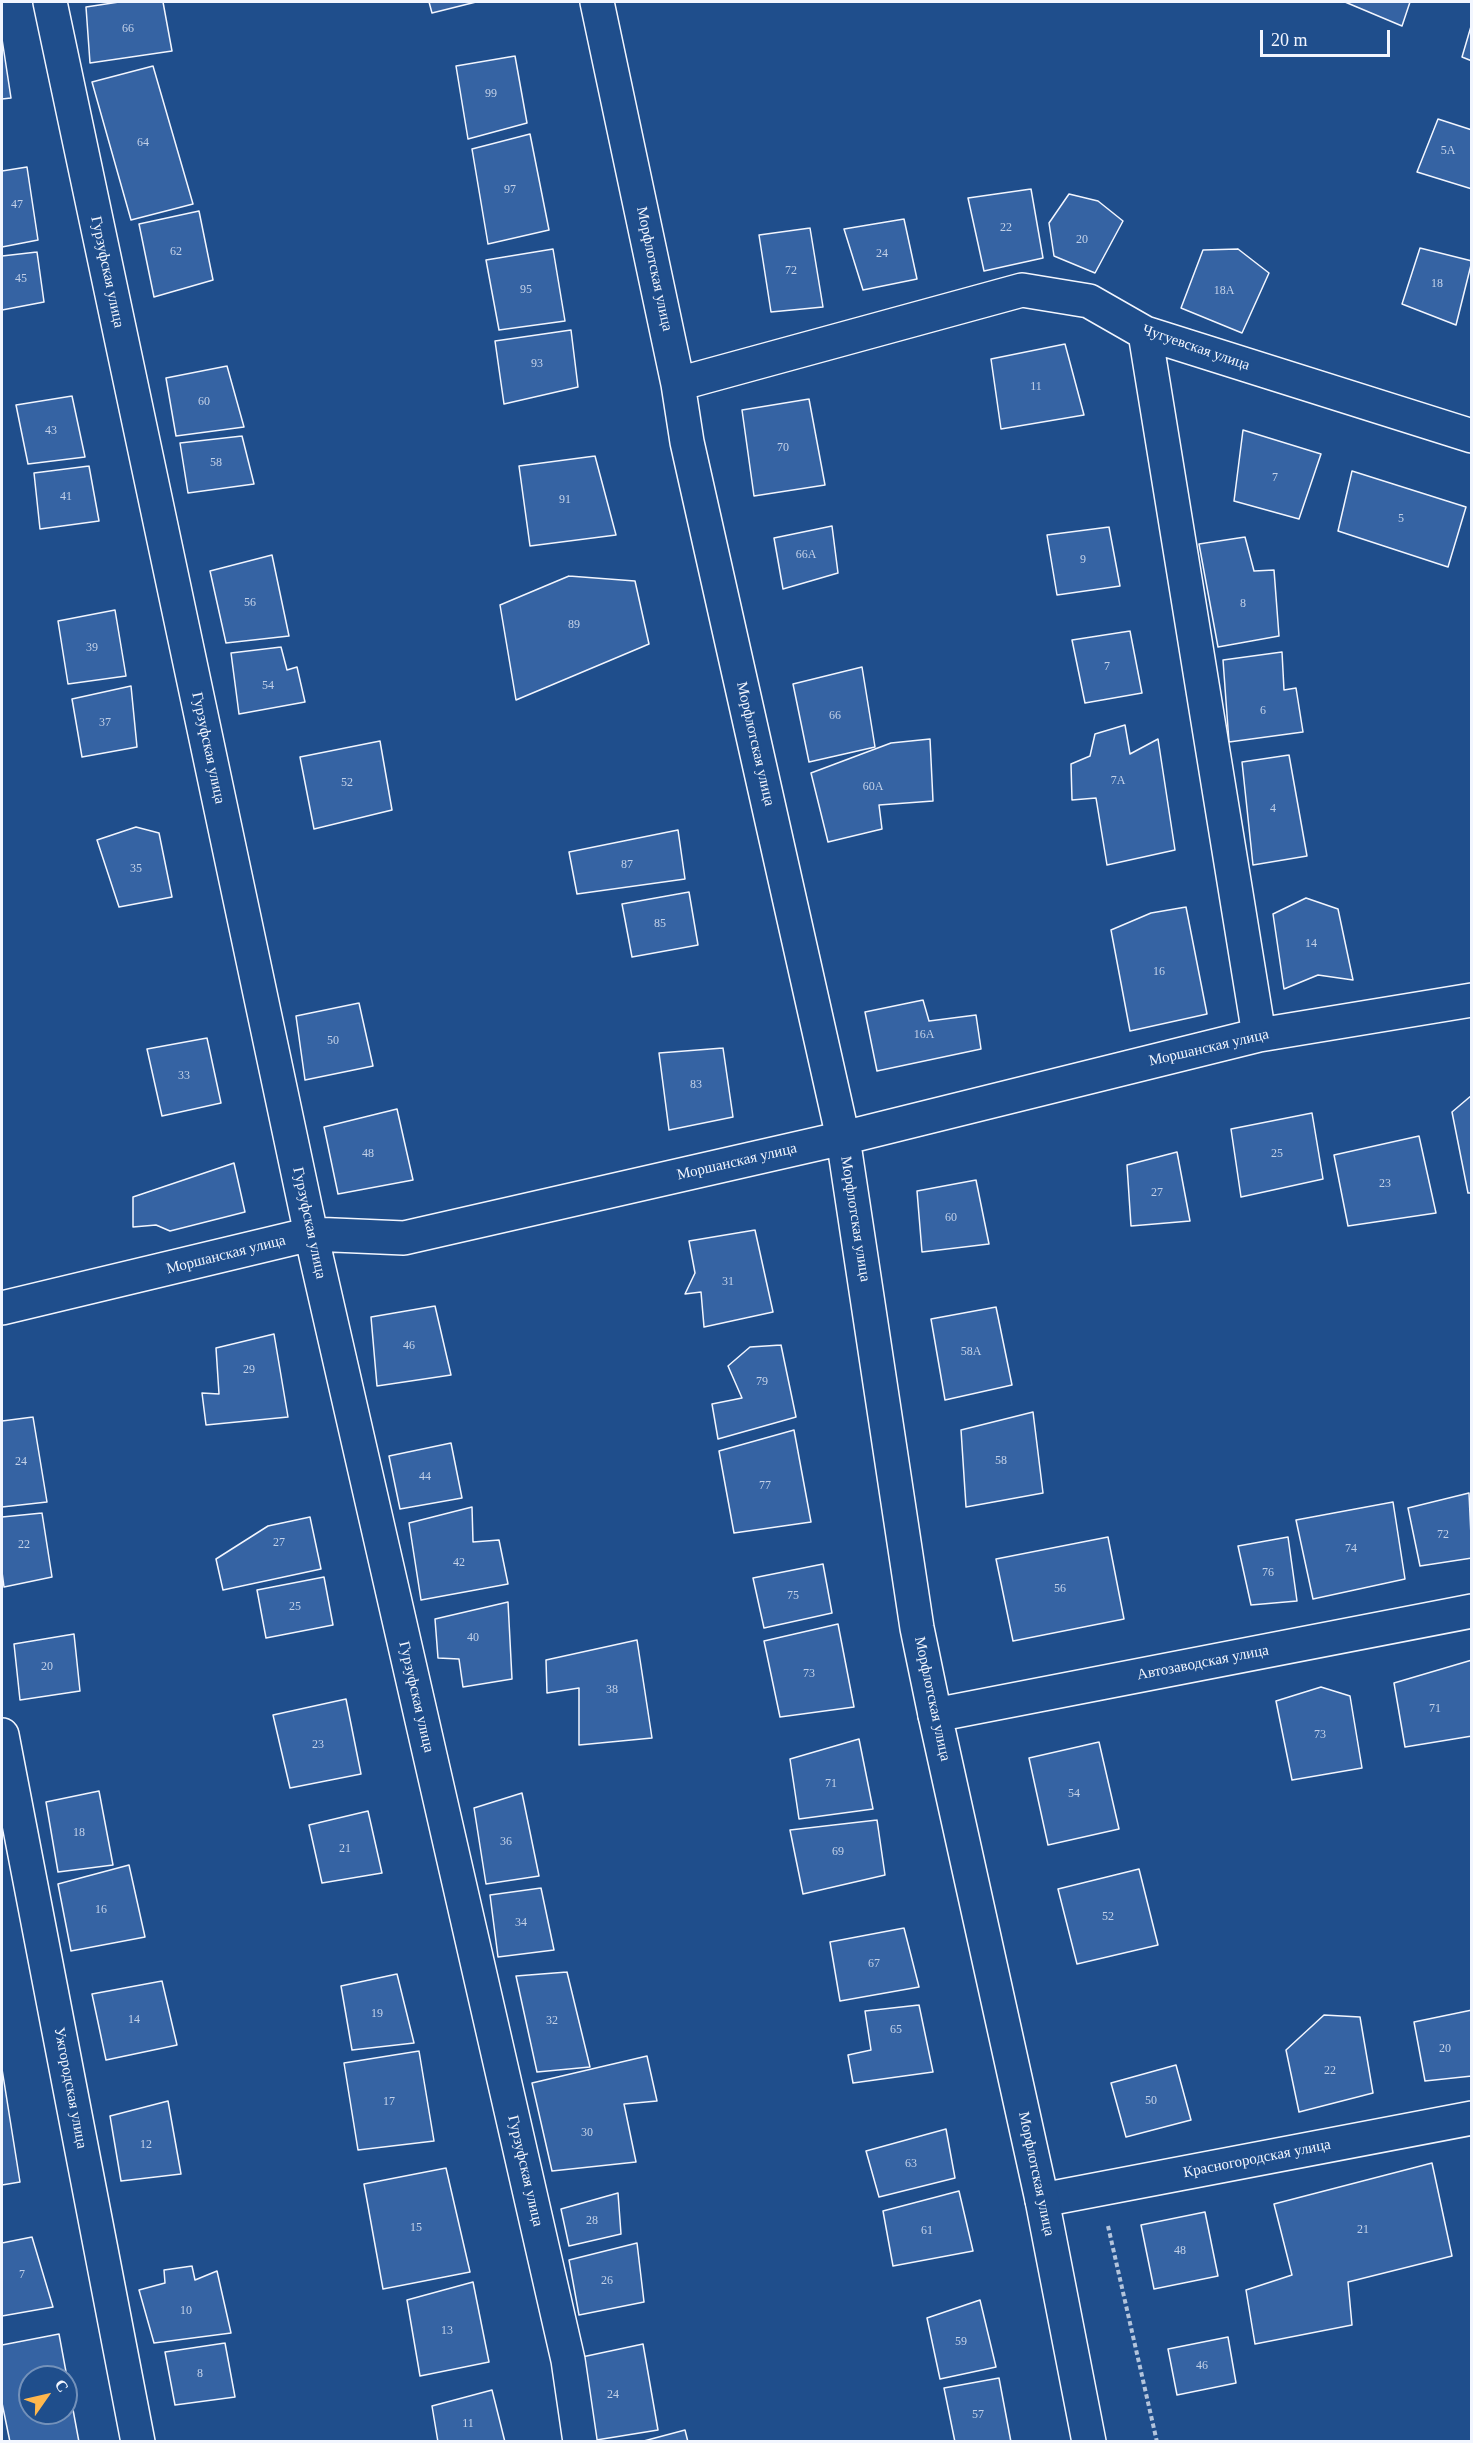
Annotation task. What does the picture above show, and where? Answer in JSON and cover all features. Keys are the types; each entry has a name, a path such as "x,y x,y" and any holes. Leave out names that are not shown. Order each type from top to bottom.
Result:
{"street":[{"name":"Гурзуфская улица","path":"50,2 311,1234 565,2349 580,2442"},
{"name":"Морфлотская улица","path":"597,2 678,384 689,453 843,1138 917,1628 934,1715 1042,2200 1089,2442"},
{"name":"Чугуевская улица","path":"678,384 1022,290 1089,301 1145,333 1472,436"},
{"path":"1145,333 1259,1035"},
{"name":"Моршанская улица","path":"2,1308 311,1234 404,1238 843,1138 1259,1035 1472,1000"},
{"name":"Автозаводская улица","path":"934,1715 1472,1611"},
{"name":"Ужгородская улица","path":"2,1735 138,2442"},
{"name":"Красногородская улица","path":"1042,2200 1472,2118"}],"path":[{"path":"1100,2189 1157,2442"}],"building":[{"path":"119,2 163,2 172,51 90,63 86,7"},
{"path":"429,2 476,2 432,13"},
{"path":"1345,2 1410,2 1402,26"},
{"path":"1472,23 1472,61 1462,57"},
{"path":"2,39 11,98 2,99"},
{"path":"515,56 527,123 468,139 456,66"},
{"path":"153,66 193,204 131,220 92,82"},
{"path":"1438,119 1472,130 1472,189 1417,172"},
{"path":"530,134 549,230 488,244 472,149"},
{"path":"27,167 38,240 2,247 2,171"},
{"path":"1031,189 1043,258 984,271 968,198"},
{"path":"1069,194 1098,201 1123,221 1095,273 1054,256 1049,223"},
{"path":"199,211 213,280 154,297 139,224"},
{"path":"904,219 917,279 863,290 844,229"},
{"path":"810,228 823,307 771,312 759,235"},
{"path":"1420,248 1472,261 1456,325 1402,304"},
{"path":"553,249 565,321 499,330 486,260"},
{"path":"1238,249 1269,273 1242,333 1181,308 1203,250"},
{"path":"37,252 44,302 2,310 2,256"},
{"path":"571,330 578,387 504,404 495,341"},
{"path":"1065,344 1084,415 1001,429 991,359"},
{"path":"227,366 244,427 176,436 166,378"},
{"path":"72,396 85,457 28,464 16,405"},
{"path":"809,399 825,485 754,496 742,410"},
{"path":"1243,430 1321,454 1299,519 1234,501"},
{"path":"242,436 254,484 188,493 180,443"},
{"path":"595,456 616,535 530,546 519,466"},
{"path":"89,466 99,521 40,529 34,473"},
{"path":"1352,471 1466,507 1448,567 1338,531"},
{"path":"832,526 838,573 783,589 774,538"},
{"path":"1109,527 1120,586 1057,595 1047,535"},
{"path":"1245,537 1254,571 1274,570 1279,636 1218,647 1199,544"},
{"path":"272,555 289,636 226,643 210,571"},
{"path":"569,576 635,581 649,644 516,700 500,605"},
{"path":"115,610 126,676 68,684 58,621"},
{"path":"1130,631 1142,693 1085,703 1072,640"},
{"path":"281,647 287,670 297,667 305,702 239,714 231,653"},
{"path":"1282,652 1284,690 1296,688 1303,732 1229,742 1223,660"},
{"path":"862,667 875,747 809,762 793,684"},
{"path":"131,686 137,747 82,757 72,699"},
{"path":"1125,725 1130,754 1158,739 1175,850 1107,865 1096,798 1072,800 1071,764 1090,756 1095,734"},
{"path":"930,739 933,801 879,805 882,829 828,842 811,773 891,743"},
{"path":"380,741 392,810 314,829 300,757"},
{"path":"1289,755 1307,856 1253,865 1242,762"},
{"path":"136,827 159,833 172,897 119,907 97,840"},
{"path":"678,830 685,879 577,894 569,852"},
{"path":"689,892 698,945 632,957 622,904"},
{"path":"1306,898 1338,909 1353,980 1318,975 1284,989 1273,914"},
{"path":"1186,907 1207,1014 1130,1031 1111,930 1151,913"},
{"path":"923,1000 929,1021 976,1015 981,1049 877,1071 865,1012"},
{"path":"359,1003 373,1066 305,1080 296,1016"},
{"path":"207,1038 221,1103 162,1116 147,1049"},
{"path":"723,1048 733,1117 669,1130 659,1053"},
{"path":"1472,1095 1472,1193 1468,1193 1452,1112"},
{"path":"397,1109 413,1180 338,1194 324,1127"},
{"path":"1312,1113 1323,1179 1241,1197 1231,1129"},
{"path":"1419,1136 1436,1213 1348,1226 1334,1155"},
{"path":"1177,1152 1190,1221 1131,1226 1127,1165"},
{"path":"234,1163 245,1212 170,1231 156,1225 133,1227 133,1197"},
{"path":"976,1180 989,1244 922,1252 917,1191"},
{"path":"755,1230 773,1312 704,1327 701,1292 685,1294 695,1273 689,1241"},
{"path":"435,1306 451,1375 377,1386 371,1317"},
{"path":"996,1307 1012,1385 945,1400 931,1319"},
{"path":"274,1334 288,1417 206,1425 202,1393 219,1394 216,1348"},
{"path":"781,1345 796,1417 718,1439 712,1404 742,1398 728,1366 750,1347"},
{"path":"1033,1412 1043,1493 966,1507 961,1430"},
{"path":"33,1417 47,1502 2,1507 2,1421"},
{"path":"794,1430 811,1522 734,1533 719,1451"},
{"path":"451,1443 462,1498 400,1509 389,1456"},
{"path":"1469,1493 1472,1558 1420,1566 1408,1508"},
{"path":"1393,1502 1405,1579 1313,1599 1296,1520"},
{"path":"472,1507 473,1542 499,1540 508,1584 421,1600 409,1523"},
{"path":"42,1513 52,1577 4,1587 2,1517"},
{"path":"310,1517 321,1569 223,1590 216,1559 268,1526"},
{"path":"1108,1537 1124,1619 1013,1641 996,1559"},
{"path":"1288,1537 1297,1601 1251,1605 1238,1546"},
{"path":"823,1564 832,1613 764,1628 753,1578"},
{"path":"324,1577 333,1625 266,1638 257,1590"},
{"path":"508,1602 512,1679 463,1687 459,1659 438,1658 435,1619"},
{"path":"838,1624 854,1707 780,1717 764,1641"},
{"path":"74,1634 80,1691 20,1700 14,1644"},
{"path":"637,1640 652,1738 579,1745 579,1688 547,1693 546,1660"},
{"path":"1472,1660 1472,1736 1405,1747 1394,1683"},
{"path":"1321,1687 1350,1696 1362,1768 1292,1780 1276,1701"},
{"path":"346,1699 361,1774 290,1788 273,1715"},
{"path":"859,1739 873,1809 799,1819 790,1759"},
{"path":"1099,1742 1119,1829 1048,1845 1029,1758"},
{"path":"99,1791 113,1865 58,1872 46,1802"},
{"path":"522,1793 539,1876 486,1884 474,1808"},
{"path":"368,1811 382,1873 322,1883 309,1825"},
{"path":"877,1820 885,1875 803,1894 790,1830"},
{"path":"129,1865 145,1937 71,1951 58,1884"},
{"path":"1139,1869 1158,1945 1077,1964 1058,1889"},
{"path":"541,1888 554,1950 498,1957 490,1895"},
{"path":"904,1928 919,1987 840,2001 830,1942"},
{"path":"567,1972 590,2067 537,2072 516,1976"},
{"path":"397,1974 414,2043 352,2050 341,1986"},
{"path":"162,1981 177,2045 106,2060 92,1994"},
{"path":"919,2005 933,2072 853,2083 848,2055 871,2050 865,2011"},
{"path":"1472,2010 1472,2076 1425,2081 1414,2022"},
{"path":"1324,2015 1360,2017 1373,2093 1299,2112 1286,2050"},
{"path":"419,2051 434,2141 358,2150 344,2063"},
{"path":"647,2056 657,2101 624,2104 636,2162 552,2171 532,2083"},
{"path":"1176,2065 1191,2120 1126,2137 1111,2083"},
{"path":"2,2069 20,2182 2,2185"},
{"path":"168,2101 181,2174 121,2181 110,2116"},
{"path":"946,2129 955,2178 879,2197 866,2151"},
{"path":"1432,2163 1452,2256 1348,2282 1352,2325 1255,2344 1246,2290 1292,2275 1274,2204"},
{"path":"446,2168 470,2272 383,2289 364,2184"},
{"path":"959,2191 973,2251 893,2266 883,2211"},
{"path":"618,2193 621,2234 569,2246 561,2209"},
{"path":"1205,2212 1218,2276 1154,2289 1141,2225"},
{"path":"32,2237 53,2307 2,2316 2,2243"},
{"path":"637,2243 644,2302 579,2315 569,2260"},
{"path":"192,2266 195,2280 217,2271 231,2333 154,2343 139,2290 165,2283 164,2270"},
{"path":"473,2282 489,2362 420,2376 407,2300"},
{"path":"980,2300 996,2367 940,2379 927,2318"},
{"path":"59,2334 65,2365 18,2365 18,2425 76,2425 79,2442 10,2442 2,2403 2,2345"},
{"path":"1228,2337 1236,2383 1177,2395 1168,2349"},
{"path":"225,2343 235,2397 175,2405 165,2352"},
{"path":"643,2344 658,2430 584,2442 568,2360"},
{"path":"999,2378 1011,2442 955,2442 944,2388"},
{"path":"492,2390 505,2442 438,2442 432,2406"},
{"path":"685,2430 688,2442 640,2442"}]}
